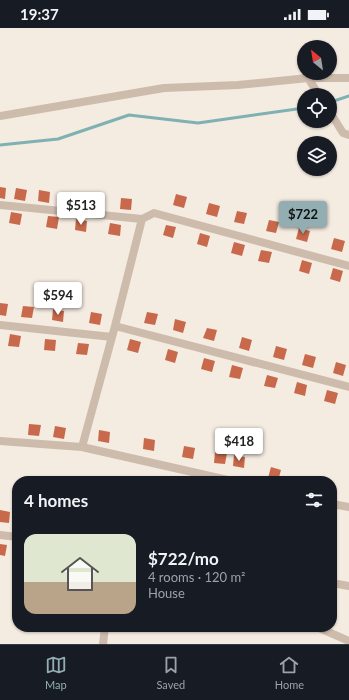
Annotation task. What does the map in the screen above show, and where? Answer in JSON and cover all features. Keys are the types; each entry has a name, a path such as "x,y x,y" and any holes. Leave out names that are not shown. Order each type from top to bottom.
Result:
{"street":[{"path":"337,78 349,78"},
{"path":"0,116 164,88 238,85 297,79"},
{"path":"337,123 343,133 349,135"},
{"path":"0,205 142,219 154,213 349,266"},
{"path":"82,447 112,338 142,219"},
{"path":"0,325 112,338"},
{"path":"115,326 349,387"},
{"path":"0,441 82,447 210,476"},
{"path":"337,505 349,507"},
{"path":"0,535 12,536"},
{"path":"337,584 349,586"},
{"path":"103,644 104,632"},
{"path":"328,632 349,641"}],"building":[{"path":"0,187 6,188 5,199 0,198"},
{"path":"16,188 27,190 25,201 14,199"},
{"path":"39,190 50,192 49,203 38,201"},
{"path":"70,193 82,195 80,206 69,204"},
{"path":"176,194 187,197 184,208 173,205"},
{"path":"121,198 132,199 131,210 120,209"},
{"path":"209,203 220,206 217,217 206,214"},
{"path":"237,211 247,213 244,224 234,222"},
{"path":"11,212 22,214 20,225 9,223"},
{"path":"48,216 59,217 57,229 46,227"},
{"path":"76,219 87,221 86,232 75,230"},
{"path":"269,220 279,222 276,233 266,231"},
{"path":"110,223 121,225 120,236 108,234"},
{"path":"166,225 176,227 173,238 163,235"},
{"path":"299,228 310,231 307,242 296,239"},
{"path":"200,233 210,236 207,247 197,244"},
{"path":"334,238 345,241 342,252 331,249"},
{"path":"234,242 245,245 242,256 231,253"},
{"path":"261,250 272,252 269,263 258,261"},
{"path":"302,260 312,263 309,274 299,271"},
{"path":"333,268 343,271 340,282 330,279"},
{"path":"0,303 8,304 6,316 0,315"},
{"path":"23,306 34,307 32,318 21,317"},
{"path":"53,309 64,311 63,322 52,320"},
{"path":"91,312 102,314 100,325 89,323"},
{"path":"147,312 158,314 155,325 144,323"},
{"path":"175,319 186,322 183,333 173,330"},
{"path":"207,328 217,330 214,341 203,338"},
{"path":"10,334 21,336 19,347 8,346"},
{"path":"242,337 252,340 249,351 239,348"},
{"path":"45,339 56,340 55,351 44,350"},
{"path":"130,339 141,342 138,353 127,350"},
{"path":"78,343 89,344 87,355 76,354"},
{"path":"276,346 287,349 284,360 273,357"},
{"path":"168,349 178,352 175,363 165,360"},
{"path":"305,354 316,357 313,368 302,365"},
{"path":"204,358 215,361 212,372 201,369"},
{"path":"336,362 346,365 343,376 333,373"},
{"path":"232,365 243,368 240,379 229,377"},
{"path":"267,375 278,378 275,388 264,386"},
{"path":"297,382 307,385 305,396 294,393"},
{"path":"327,390 338,393 335,404 324,401"},
{"path":"29,424 41,425 39,436 28,435"},
{"path":"55,426 66,428 64,439 53,437"},
{"path":"99,430 110,432 109,443 98,441"},
{"path":"144,438 155,440 154,451 143,449"},
{"path":"184,446 195,448 193,459 182,457"},
{"path":"215,452 227,453 225,464 214,463"},
{"path":"234,455 245,457 244,468 233,466"},
{"path":"271,467 281,470 279,476 269,476"},
{"path":"0,510 10,512 9,523 0,522"},
{"path":"0,544 7,545 5,556 0,555"}],"waterway":[{"path":"337,100 349,96"},
{"path":"0,145 58,139 129,115 198,123 297,109"}]}
